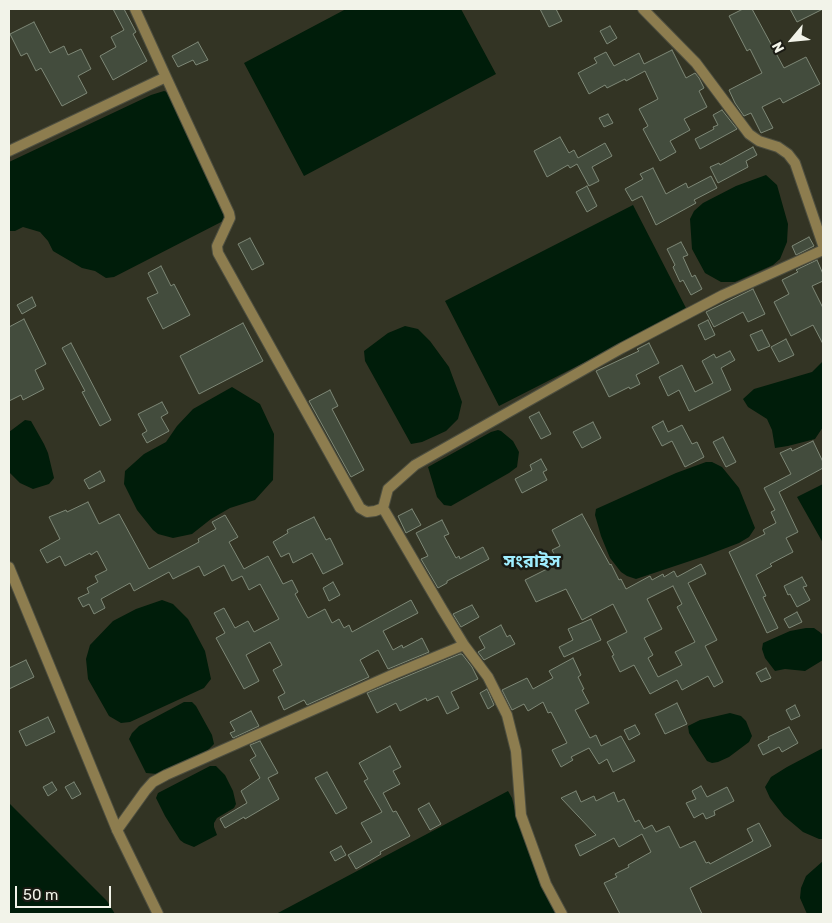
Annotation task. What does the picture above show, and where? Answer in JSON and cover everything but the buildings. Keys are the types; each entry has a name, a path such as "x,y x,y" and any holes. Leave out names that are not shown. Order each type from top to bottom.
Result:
{"street":[{"path":"135,9 229,212 230,218 217,246 218,253 360,508 367,512 383,508"},
{"path":"643,9 696,63 749,134 759,141 778,147 788,154 795,163 823,245"},
{"path":"9,151 166,78"},
{"path":"562,914 546,884 521,815 516,750 507,715 488,677 464,645 383,508 388,489 415,465 622,348 723,295 823,250"},
{"path":"9,567 117,830 158,914"},
{"path":"117,830 144,791 153,782 166,775 464,645"}],"shaded area":[{"path":"346,9 461,9 496,74 304,176 244,63"},
{"path":"164,91 167,92 182,120 227,219 114,277 106,278 95,271 82,268 53,251 48,241 40,232 23,227 15,231 9,231 9,162 151,95"},
{"path":"766,175 777,185 788,224 787,242 780,259 773,265 735,282 721,282 705,273 692,249 690,219 694,211 703,203 736,186"},
{"path":"633,205 687,310 499,406 445,301"},
{"path":"405,326 418,329 430,341 449,367 462,402 458,419 446,431 422,442 411,444 365,361 364,351 388,333"},
{"path":"823,361 823,427 815,439 775,448 772,430 767,419 748,407 743,399 754,389 812,372"},
{"path":"232,387 260,404 274,434 273,480 255,500 230,508 211,519 192,534 173,538 158,534 137,510 124,484 125,471 144,454 166,442 177,426 193,409"},
{"path":"25,420 31,421 44,444 54,478 49,484 33,489 20,483 9,472 9,432"},
{"path":"498,430 513,441 519,452 517,467 451,506 444,505 437,497 428,467 491,432"},
{"path":"706,462 712,462 722,467 739,488 755,528 749,537 739,543 705,556 636,579 621,572 610,558 601,536 595,515 596,509 676,473"},
{"path":"823,484 823,543 797,497"},
{"path":"162,600 173,604 188,619 205,651 211,679 204,688 130,722 121,723 109,716 88,679 86,659 90,645 113,621 136,609"},
{"path":"814,628 823,636 823,660 805,671 785,669 775,671 765,658 762,649 763,643 790,631"},
{"path":"184,702 192,702 196,706 212,735 214,744 207,751 158,774 146,773 129,739 132,733 139,726"},
{"path":"730,713 741,716 746,721 752,736 749,742 729,757 718,762 712,763 707,761 689,733 688,726 700,720"},
{"path":"823,748 823,839 819,839 803,832 784,816 770,798 765,787 771,777"},
{"path":"210,766 216,766 225,775 233,791 236,804 234,808 217,818 214,827 217,835 194,847 180,840 156,798 158,793"},
{"path":"508,791 512,798 517,819 540,884 556,914 276,914"},
{"path":"9,803 107,901 115,914 9,914"},
{"path":"823,861 823,914 807,914 800,898 801,888 806,876"}],"district":[{"name":"সংরাইস","path":"532,562"}]}
